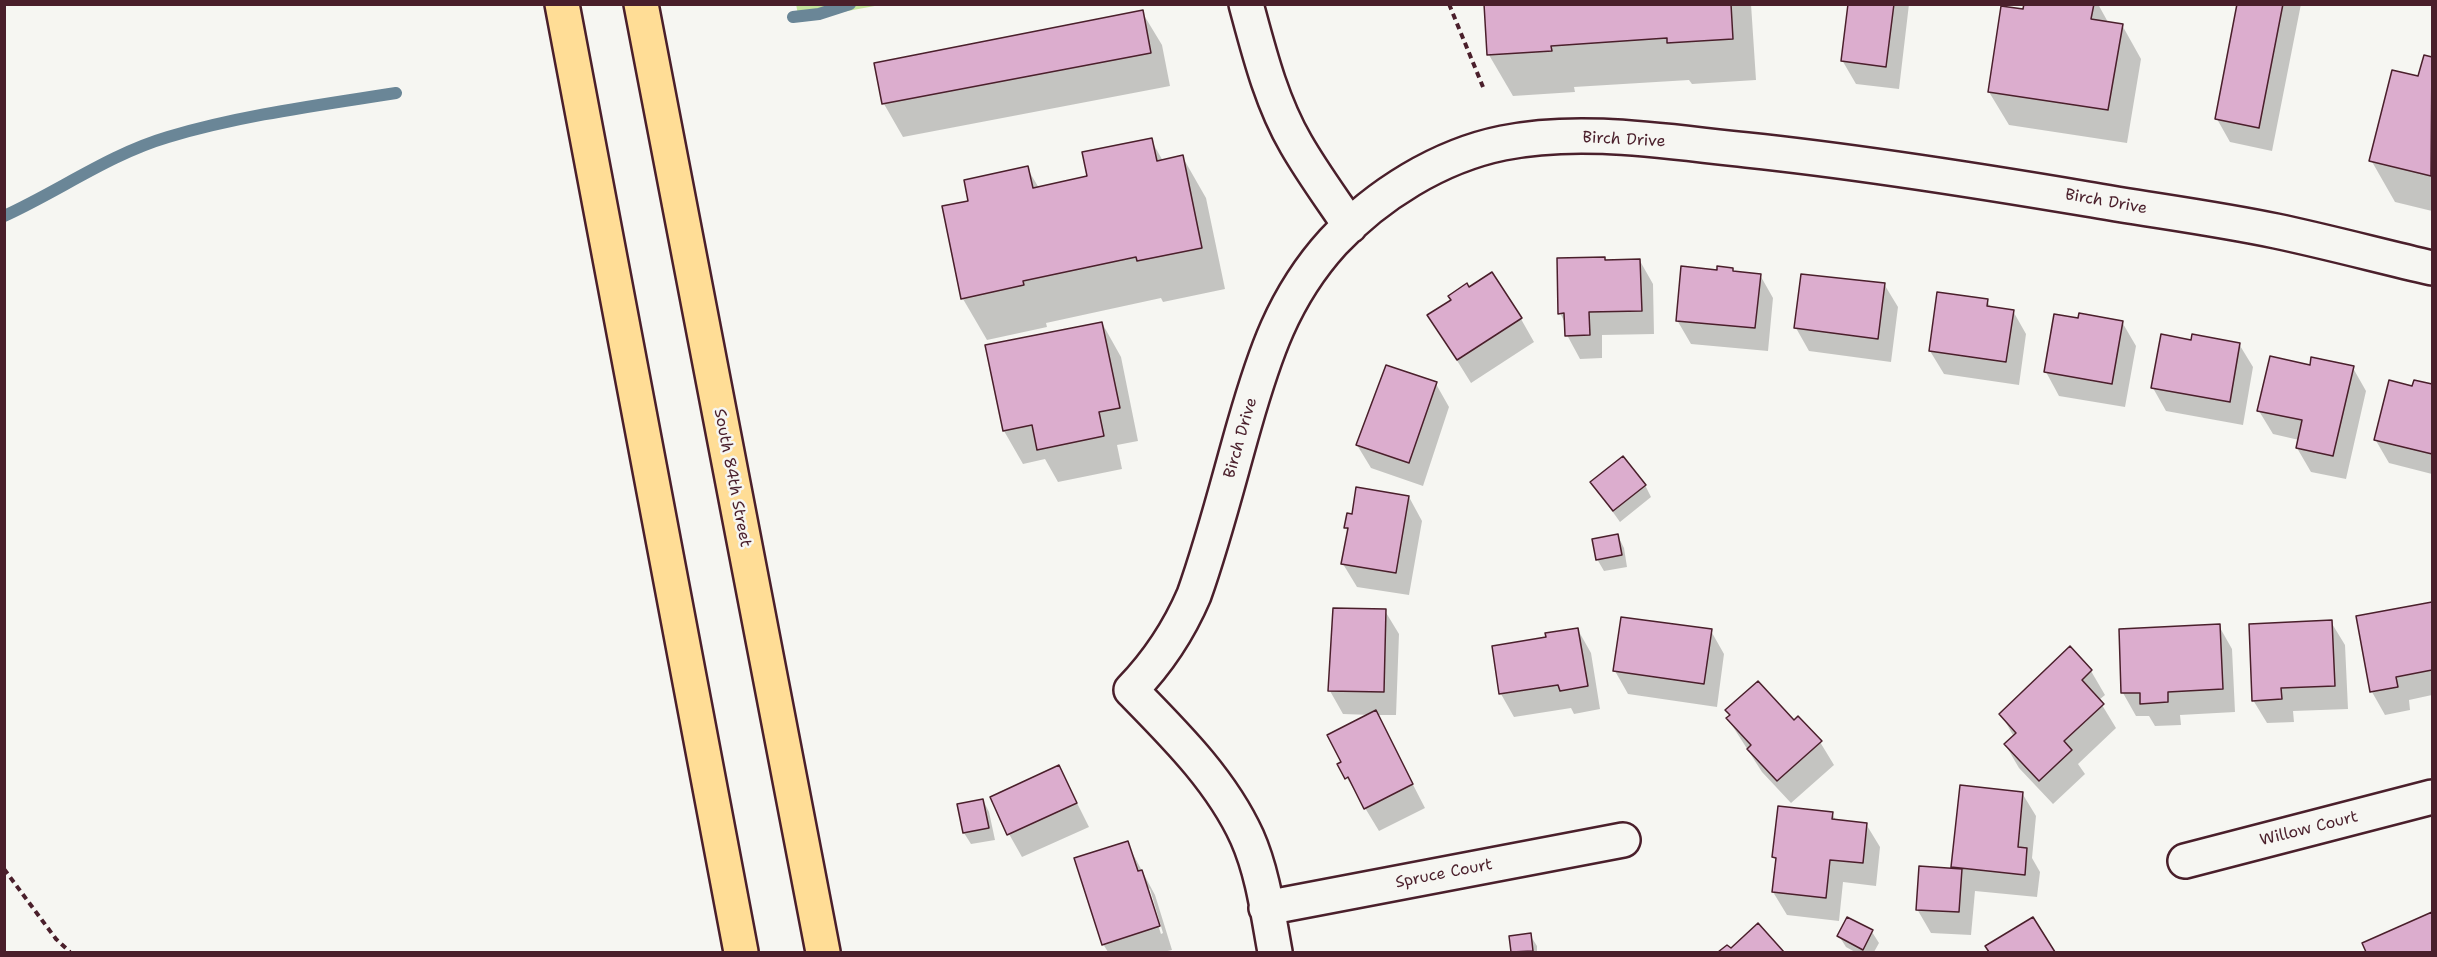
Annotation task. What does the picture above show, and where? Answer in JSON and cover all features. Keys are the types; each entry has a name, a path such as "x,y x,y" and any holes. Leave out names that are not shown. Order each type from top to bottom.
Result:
{"main road":[{"path":"562,4 741,952"},
{"name":"South 84th Street","path":"641,4 823,952"}],"street":[{"path":"1246,4 1260,58 1282,117 1295,143 1350,226"},
{"name":"Birch Drive","path":"1266,908 1257,864 1235,813 1203,768 1131,690 1156,662 1178,628 1194,595 1264,356 1281,317 1305,276 1350,226 1376,204 1414,178 1455,158 1503,143 1537,139 1607,138 1793,155 1968,179 2275,231 2433,268"},
{"name":"Willow Court","path":"2185,861 2433,797"},
{"name":"Spruce Court","path":"1266,908 1623,840"},
{"path":"1266,908 1275,952"}],"path":[{"path":"1449,4 1483,87"},
{"path":"4,869 56,939 70,952"}],"green space":[{"path":"796,4 880,4 880,5 799,20"}],"building":[{"path":"1484,4 1731,4 1733,39 1667,43 1667,38 1551,46 1552,51 1487,55"},
{"path":"1848,4 1894,4 1886,67 1841,61"},
{"path":"2024,4 2094,4 2091,19 2123,24 2108,110 1988,92 2001,6 2023,9"},
{"path":"2237,4 2283,4 2259,128 2215,119"},
{"path":"1143,10 1151,53 882,104 874,63"},
{"path":"2424,55 2432,57 2431,176 2369,161 2392,70 2418,76"},
{"path":"1152,138 1157,161 1183,155 1202,248 1137,261 1136,257 1023,281 1024,285 961,299 942,206 968,201 964,180 1028,166 1033,188 1087,176 1082,152"},
{"path":"1605,257 1605,260 1640,259 1642,311 1589,312 1590,335 1565,336 1564,313 1558,314 1557,258"},
{"path":"1681,266 1717,270 1717,266 1733,268 1733,271 1761,274 1755,328 1676,321"},
{"path":"1492,272 1522,318 1457,360 1427,315 1451,300 1448,296 1467,283 1469,287"},
{"path":"1801,274 1885,283 1878,339 1794,328"},
{"path":"1937,292 1988,299 1987,306 2014,310 2006,362 1929,351"},
{"path":"2079,313 2123,321 2112,384 2044,372 2054,314 2078,318"},
{"path":"1102,322 1120,408 1099,412 1104,436 1037,450 1032,425 1003,431 985,345"},
{"path":"2161,334 2191,340 2192,334 2240,343 2230,402 2151,388"},
{"path":"2270,356 2310,365 2311,357 2354,366 2333,456 2296,448 2302,420 2257,411"},
{"path":"1386,365 1437,382 1409,463 1356,445"},
{"path":"2389,380 2412,386 2414,380 2432,384 2432,454 2374,440"},
{"path":"1623,456 1646,485 1613,511 1590,482"},
{"path":"1356,487 1409,496 1396,573 1341,564 1348,528 1344,528 1347,513 1352,514"},
{"path":"1618,534 1622,555 1596,560 1592,539"},
{"path":"2432,602 2432,670 2396,677 2398,687 2370,692 2356,616"},
{"path":"1333,608 1386,609 1384,692 1328,691"},
{"path":"1621,617 1712,629 1704,684 1613,671"},
{"path":"2332,620 2335,686 2281,688 2282,699 2252,701 2249,624"},
{"path":"2220,624 2223,689 2168,692 2168,702 2140,704 2140,693 2121,693 2119,629"},
{"path":"1578,628 1588,686 1560,691 1558,685 1499,694 1492,646 1546,637 1545,633"},
{"path":"2070,646 2092,670 2082,680 2104,704 2064,741 2072,750 2039,781 2004,744 2016,733 1999,714"},
{"path":"1758,681 1794,720 1798,716 1822,741 1777,781 1747,749 1751,745 1726,718 1730,715 1725,710"},
{"path":"1376,710 1413,784 1364,809 1348,777 1345,779 1337,764 1341,762 1327,735"},
{"path":"1059,765 1077,803 1007,835 990,797"},
{"path":"1960,785 2023,792 2018,847 2027,848 2025,875 1951,867"},
{"path":"983,799 989,828 963,833 957,804"},
{"path":"1778,806 1833,812 1832,819 1867,823 1863,863 1830,860 1826,898 1772,892 1776,858 1772,857"},
{"path":"1128,841 1138,871 1142,870 1160,926 1102,945 1074,858"},
{"path":"1919,866 1962,869 1959,912 1916,910"},
{"path":"2432,912 2432,952 2366,952 2362,943"},
{"path":"1847,917 1873,930 1863,950 1837,936"},
{"path":"2033,917 2055,952 1989,952 1985,946"},
{"path":"1758,923 1784,952 1718,952 1727,945 1731,948"},
{"path":"1531,933 1533,951 1511,952 1509,936"}],"waterway":[{"path":"793,17 819,14 850,4"},
{"path":"4,216 105,163 168,137 253,117 396,93"}]}
